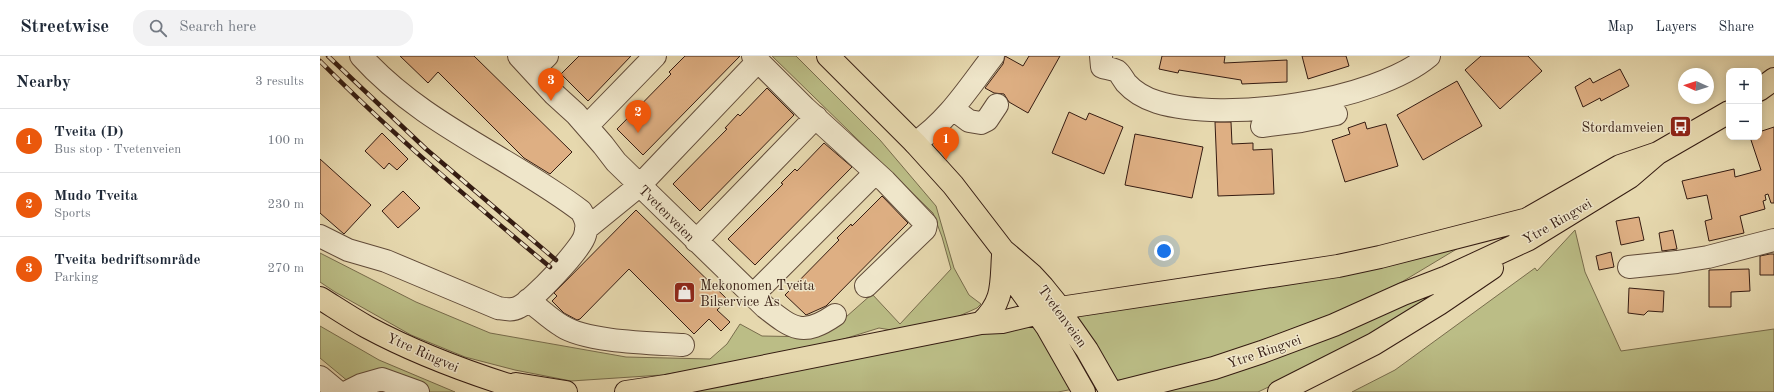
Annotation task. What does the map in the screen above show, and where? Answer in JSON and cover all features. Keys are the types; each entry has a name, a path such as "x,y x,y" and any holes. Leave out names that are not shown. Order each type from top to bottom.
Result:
{"main road":[{"name":"Tvetenveien","path":"828,56 915,143 953,185 1003,250 1031,274 1064,316 1087,350 1111,392"},
{"path":"1762,88 1774,78"},
{"path":"1762,96 1774,90"},
{"name":"Ytre Ringvei","path":"1119,392 1214,368 1262,352 1334,325 1403,294 1442,267 1528,229 1620,166 1658,153 1726,114"},
{"path":"626,392 666,386 981,323 1042,320 1338,266 1528,229"},
{"path":"1279,392 1346,359 1400,328 1506,259 1528,229"},
{"name":"Tvetenveien","path":"1003,250 1018,285 1042,320 1084,392"},
{"path":"981,323 990,314 998,301 1003,250"},
{"name":"Ytre Ringvei","path":"320,298 367,326 486,386"},
{"name":"Ytre Ringvei","path":"320,314 368,342 420,368 486,386 531,392"},
{"path":"486,386 566,392"}],"street":[{"path":"320,236 348,250 386,261 498,308 514,309 520,307 528,300 581,246 586,228 585,218 581,211 419,107 390,84 361,56"},
{"path":"587,126 655,56"},
{"path":"915,143 926,136 953,109 993,56"},
{"path":"1102,61 1117,71 1139,94 1159,102 1273,119 1325,111 1421,63 1429,56"},
{"path":"586,228 640,185 756,58 923,220 926,226 925,229 866,286"},
{"name":"Tvetenveien","path":"533,61 554,94 587,126 616,162 696,241 779,318 795,327 804,329 824,323 835,316"},
{"path":"953,109 969,120 981,123 987,120 997,105"},
{"path":"696,241 816,117"},
{"path":"753,295 875,173"},
{"path":"1629,267 1708,257 1774,240"},
{"path":"528,300 563,327 578,333 619,340 683,345"},
{"path":"320,377 338,392"},
{"path":"347,392 361,385 382,379 418,392"}],"green space":[{"path":"772,56 796,56 880,140 936,206 954,268 969,295 981,304 977,308 948,321 897,331 879,328 802,352 662,375 571,381 515,370 465,357 411,335 320,282 320,253 416,302 490,333 626,357 710,359 727,344 740,324 762,336 817,337 846,317 872,294 900,324 951,269 942,237 933,213"},
{"path":"1575,230 1585,272 1621,351 1774,329 1774,392 1352,392 1395,370 1535,268 1537,271"},
{"path":"1460,247 1400,283 1353,306 1236,350 1166,371 1058,392 680,392 982,333"},
{"path":"1451,286 1327,359 1258,392 1159,392"},
{"path":"320,326 379,360 455,392 361,392 320,358"}],"building":[{"path":"400,56 474,56 572,152 550,174 524,158 438,72 428,83"},
{"path":"579,56 631,56 588,101 561,74"},
{"path":"685,56 740,56 643,155 617,129 671,74 669,72"},
{"path":"1005,56 1023,66 1029,56 1060,56 1028,113 1009,102 1004,94 994,93 985,88 1003,64"},
{"path":"1162,56 1225,56 1224,63 1287,60 1287,82 1242,84 1241,80 1179,70 1178,73 1159,69"},
{"path":"1302,56 1346,56 1349,66 1308,79"},
{"path":"1481,56 1528,56 1542,71 1500,109 1465,70"},
{"path":"1620,69 1629,86 1601,101 1600,98 1583,107 1575,87 1590,78 1593,83"},
{"path":"1457,81 1482,126 1423,160 1397,115"},
{"path":"767,88 794,115 700,211 673,184 727,129 725,128 738,114 740,116"},
{"path":"1069,112 1086,120 1089,113 1123,127 1104,174 1052,153"},
{"path":"1215,122 1231,122 1232,144 1253,143 1253,150 1272,149 1274,194 1218,196"},
{"path":"1365,122 1367,129 1386,124 1398,166 1345,182 1332,140 1350,134 1348,128"},
{"path":"1774,127 1774,203 1771,203 1768,194 1765,195 1766,200 1763,201 1765,209 1740,216 1744,233 1709,241 1705,221 1712,219 1707,195 1687,199 1682,181 1734,169 1735,177 1761,170 1751,140 1762,140 1762,131"},
{"path":"382,133 408,159 397,170 389,163 384,169 365,151"},
{"path":"1135,134 1203,147 1192,198 1125,185"},
{"path":"824,143 852,167 755,265 728,239 783,184 781,183 795,169 797,171"},
{"path":"320,159 371,205 344,234 320,213"},
{"path":"403,191 420,208 398,228 382,211"},
{"path":"882,196 908,223 826,306 806,315 785,295 839,240 837,238 851,224 852,226"},
{"path":"636,210 728,300 717,310 730,322 721,331 709,319 694,334 629,269 580,319 577,320 564,313 552,301 557,296 554,293"},
{"path":"1639,217 1644,240 1621,245 1616,221"},
{"path":"1673,230 1677,249 1662,251 1659,233"},
{"path":"1611,252 1614,267 1599,270 1596,256"},
{"path":"1774,254 1774,275 1760,275 1760,256"},
{"path":"1749,269 1750,291 1731,292 1731,307 1709,307 1709,270"},
{"path":"1629,288 1664,291 1663,312 1648,311 1644,315 1628,313"}],"railway":[{"path":"328,56 426,149 556,260"},
{"path":"320,61 404,141 461,192 550,267"}],"place":[{"name":"Tveita bedriftsområde","path":"551,101"},
{"name":"Stordamveien","path":"1680,127"},
{"name":"Mudo Tveita","path":"638,133"},
{"name":"Tveita (D)","path":"946,160"},
{"name":"Mekonomen Tveita Bilservice As","path":"685,293"}]}
